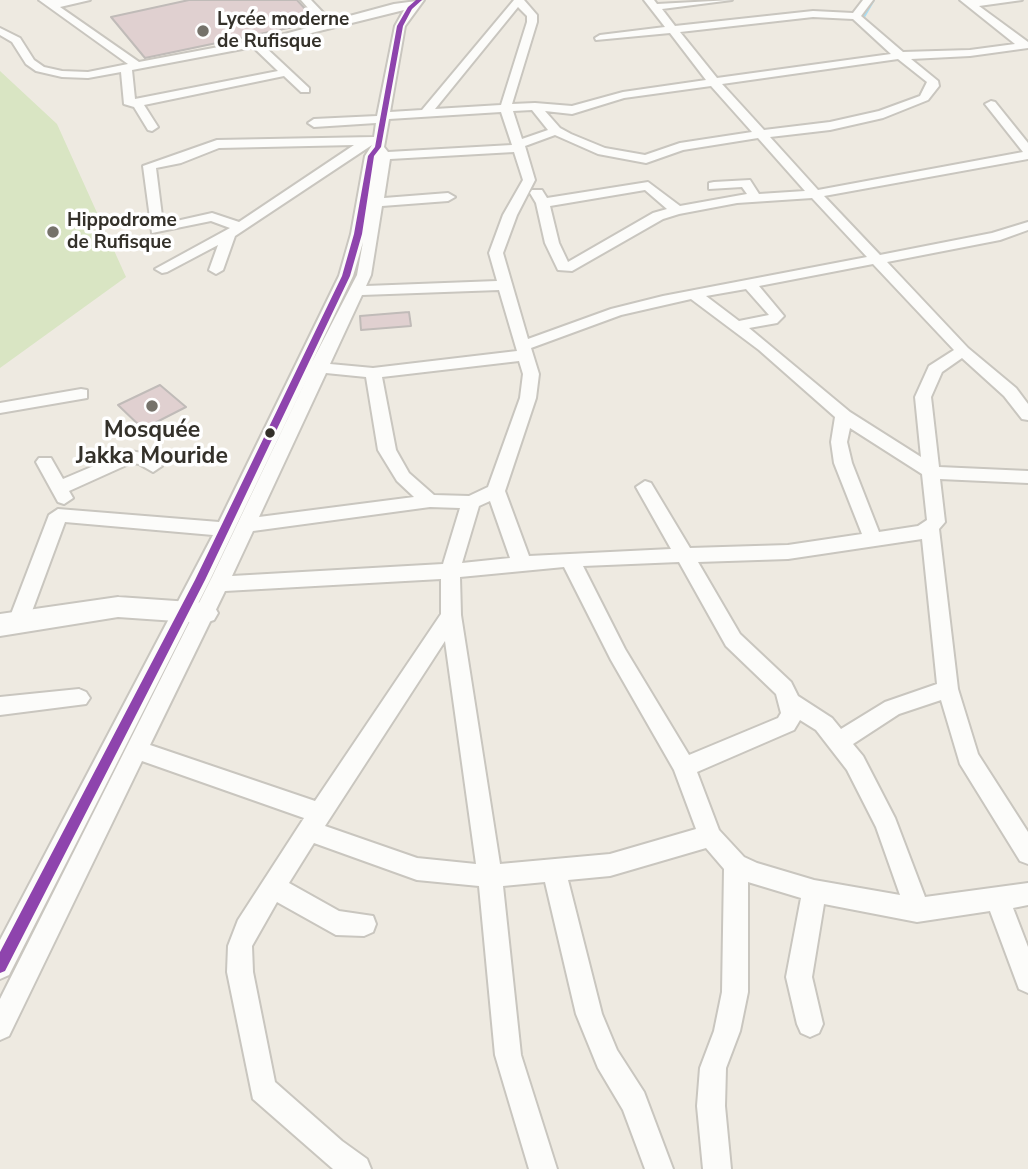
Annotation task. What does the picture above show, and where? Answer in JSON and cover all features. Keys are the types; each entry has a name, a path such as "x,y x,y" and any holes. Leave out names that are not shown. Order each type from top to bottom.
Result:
{"street":[{"path":"47,3 85,0"},
{"path":"306,0 330,27"},
{"path":"652,3 727,0"},
{"path":"826,0 836,14"},
{"path":"856,16 868,0"},
{"path":"967,2 1017,0"},
{"path":"425,114 519,1 532,15 532,22 506,108 529,180 543,203 552,243 563,267 567,268 658,216 677,210 756,198 815,194 1028,153 990,104"},
{"path":"967,2 1027,46"},
{"path":"47,3 139,67"},
{"path":"652,3 714,82 815,194 963,351 1010,392 1028,415"},
{"path":"0,31 16,40 30,62 50,72 88,75 330,27 380,5 412,7 398,36 377,146 377,202 366,268 309,367 224,530 195,612 138,750 0,1027"},
{"path":"535,106 556,131 602,151 646,159 681,147 760,132 830,126 883,114 923,98 933,86 932,82 869,33 856,16 836,14 600,38"},
{"path":"255,43 305,90"},
{"path":"314,123 535,106 572,110 623,95 897,56 970,53 1027,46"},
{"path":"126,69 130,104 287,72"},
{"path":"137,103 152,127"},
{"path":"235,230 210,210 157,230 149,166 177,160 217,144 519,146 556,131"},
{"path":"162,269 235,230 377,146"},
{"path":"0,967 195,612 219,584 247,525 346,276 358,234 371,156 377,146"},
{"path":"522,564 496,491 528,398 531,374 503,285 496,253 510,215 529,180"},
{"path":"714,187 745,183 756,198"},
{"path":"543,203 587,198 639,185 654,190 677,210"},
{"path":"377,202 448,197"},
{"path":"309,367 373,373 524,350 616,312 693,294 995,237 1028,226"},
{"path":"216,270 235,230"},
{"path":"736,326 772,320 777,316 750,284"},
{"path":"355,291 503,285"},
{"path":"693,294 736,326 844,416 933,473 1028,477"},
{"path":"219,584 450,571 570,559 684,553 715,556 788,552 930,528 936,522 923,397 935,369 963,351"},
{"path":"373,373 387,450 403,477 430,501"},
{"path":"0,408 81,394"},
{"path":"844,416 839,442 843,463 873,539"},
{"path":"59,488 129,457 144,458 153,466"},
{"path":"45,462 74,516"},
{"path":"645,487 733,640 784,688 791,702 792,715 786,724 684,767"},
{"path":"247,525 430,501 471,502 496,491"},
{"path":"471,502 450,571 451,615 490,876 509,1055 543,1169"},
{"path":"9,624 55,517 74,516 224,530"},
{"path":"930,528 948,689 968,757 1024,837"},
{"path":"570,559 618,654 684,767 710,836 736,865 753,873 814,891 917,910 1028,894"},
{"path":"9,624 118,607 195,612"},
{"path":"357,1169 329,1160 269,1098 260,1084 240,972 240,946 247,928 273,887 451,615"},
{"path":"839,742 892,708 948,689"},
{"path":"0,706 79,698"},
{"path":"791,702 824,724 855,762 887,825 917,910"},
{"path":"138,750 315,822 417,869 490,876 610,865 710,836"},
{"path":"717,1169 711,1106 713,1068 727,1031 735,992 736,865"},
{"path":"554,870 589,1014 607,1059 634,1102 659,1169"},
{"path":"273,887 336,923 365,924"},
{"path":"810,1024 799,977 814,891"},
{"path":"998,900 1028,980"}],"green space":[{"name":"Hippodrome de Rufisque","path":"0,71 57,124 126,277 0,368"}],"building":[{"name":"Lycée moderne de Rufisque","path":"189,0 297,0 317,22 145,58 111,17"},
{"path":"409,312 411,326 361,330 360,316"},
{"name":"Mosquée Jakka Mouride","path":"160,385 186,407 143,429 118,405"}],"waterway":[{"path":"865,22 862,19 873,0"}],"transit line":[{"path":"0,966 200,580 346,276 358,234 371,156 378,147 400,26 410,8 419,0"}],"place":[{"name":"Lycée moderne de Rufisque","path":"203,31"},
{"name":"Hippodrome de Rufisque","path":"53,232"},
{"name":"Mosquée Jakka Mouride","path":"152,406"}]}
